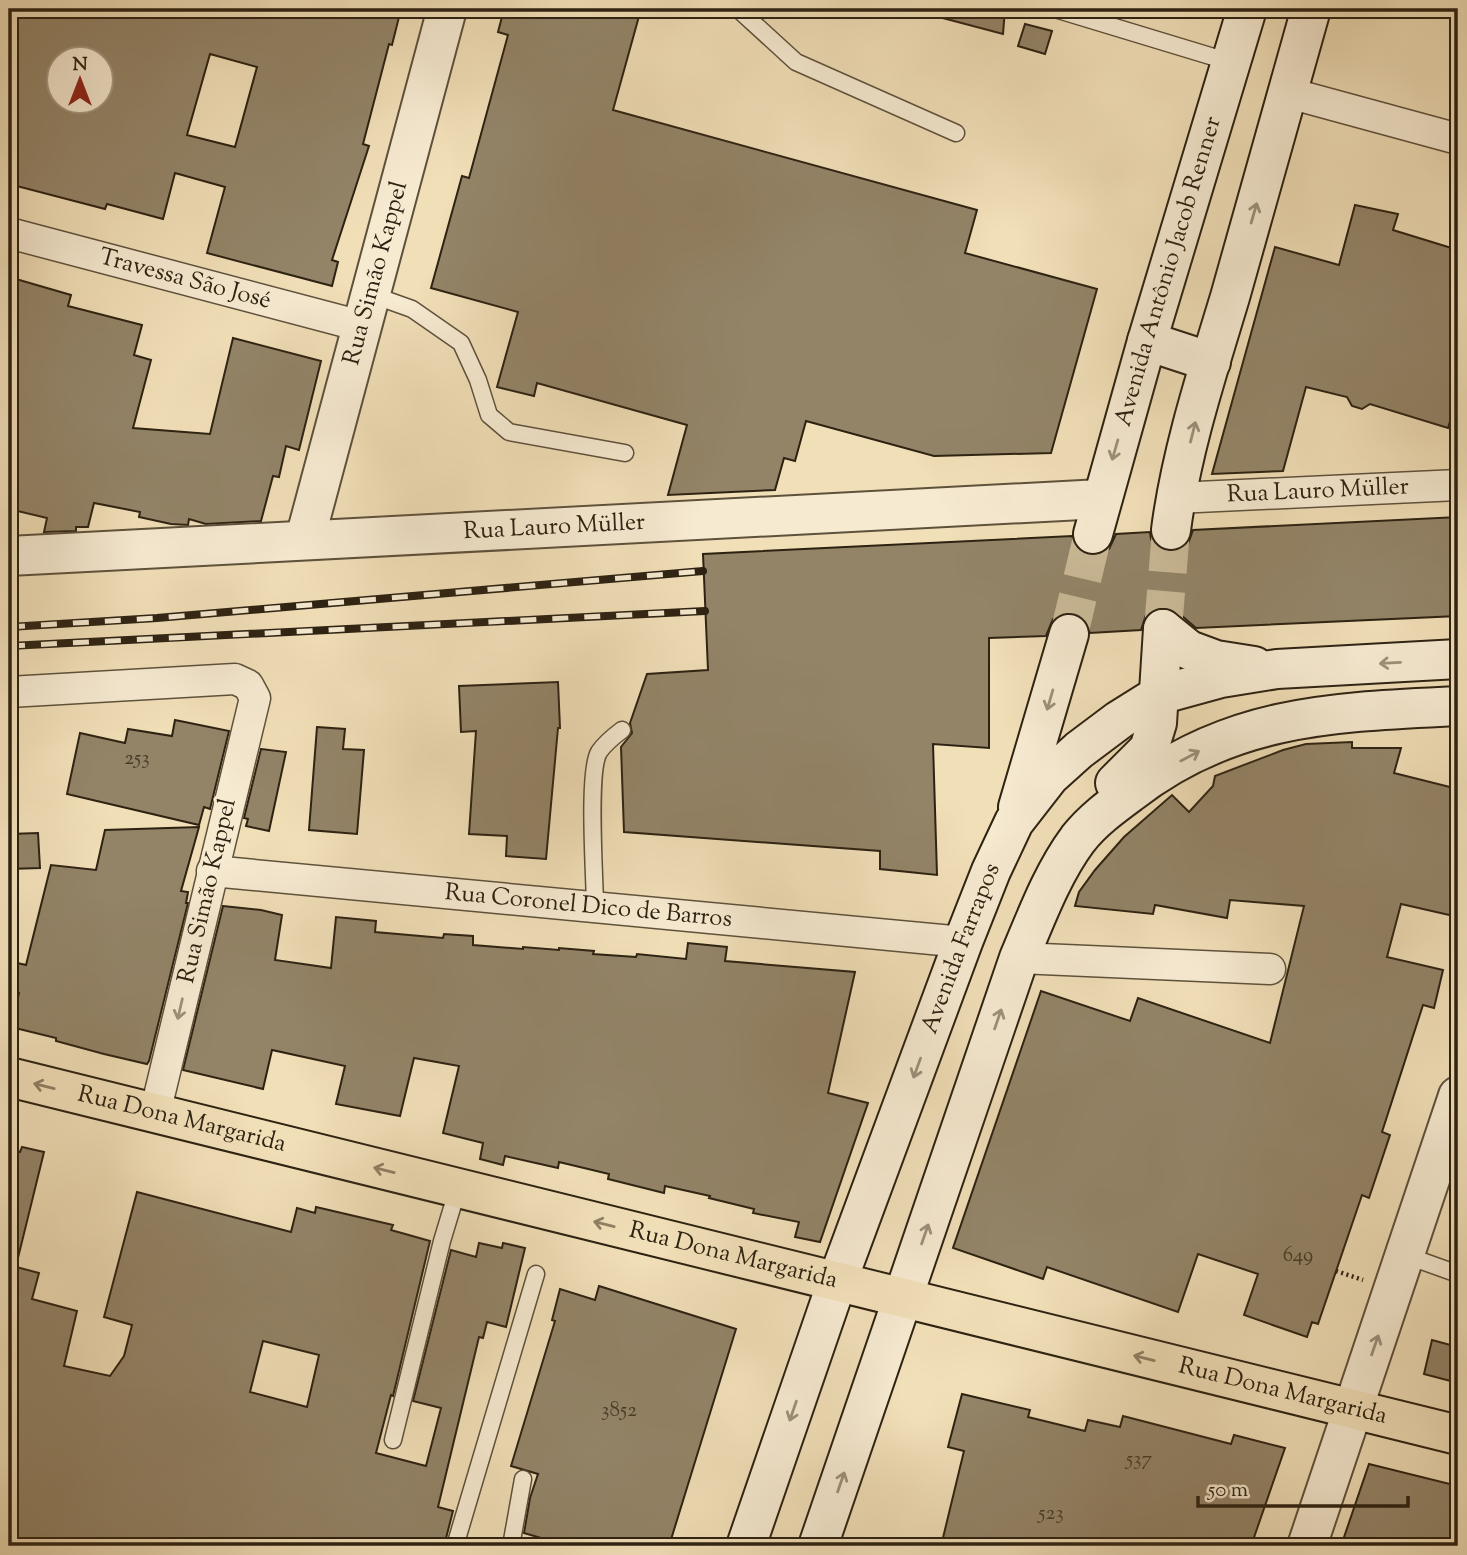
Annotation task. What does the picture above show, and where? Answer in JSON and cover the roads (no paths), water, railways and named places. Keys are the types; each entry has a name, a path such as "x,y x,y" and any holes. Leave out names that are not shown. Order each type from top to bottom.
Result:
{"main road":[{"name":"Rua Simão Kappel","path":"304,539 447,9"},
{"name":"Avenida Antônio Jacob Renner","path":"1097,516 1247,9"},
{"path":"1173,514 1211,362 1289,93 1307,12"},
{"path":"1147,341 1211,362"},
{"name":"Rua Lauro Müller","path":"9,556 304,539 1097,516"},
{"path":"1094,821 1111,788 1149,750 1157,723 1163,629 1189,650 1216,660 1276,669"},
{"path":"1014,822 1069,634"},
{"name":"Avenida Farrapos","path":"746,1546 837,1282 963,942 1014,822 1049,777 1079,750 1158,695 1221,678 1276,669 1458,659"},
{"path":"818,1546 1019,958 1045,897 1077,841 1094,821 1160,772 1200,750 1245,731 1288,720 1349,712 1458,706"},
{"name":"Rua Dona Margarida","path":"9,1077 1458,1435"},
{"path":"1307,1546 1458,1096"}],"street":[{"path":"1289,93 1458,139"},
{"name":"Travessa São José","path":"9,233 366,310"},
{"name":"Rua Lauro Müller","path":"1173,514 1458,485"},
{"name":"Rua Simão Kappel","path":"9,692 235,679 248,684 255,698 155,1113"},
{"name":"Rua Coronel Dico de Barros","path":"212,871 963,942"},
{"path":"1019,958 1270,969"}],"lane":[{"path":"738,9 796,62 956,133"},
{"path":"1055,9 1231,63"},
{"path":"366,310 412,310 461,343 478,380 489,415 509,432 625,453"},
{"path":"595,908 593,777 598,754 611,738 622,730"},
{"path":"393,1440 442,1241 458,1188"},
{"path":"1405,1255 1458,1274"},
{"path":"455,1546 536,1274"},
{"path":"511,1546 523,1479"}],"tunnel":[{"path":"1163,629 1171,530"},
{"path":"1069,634 1093,534"}],"railway":[{"path":"9,627 157,618 703,571"},
{"path":"9,646 705,611"}]}
